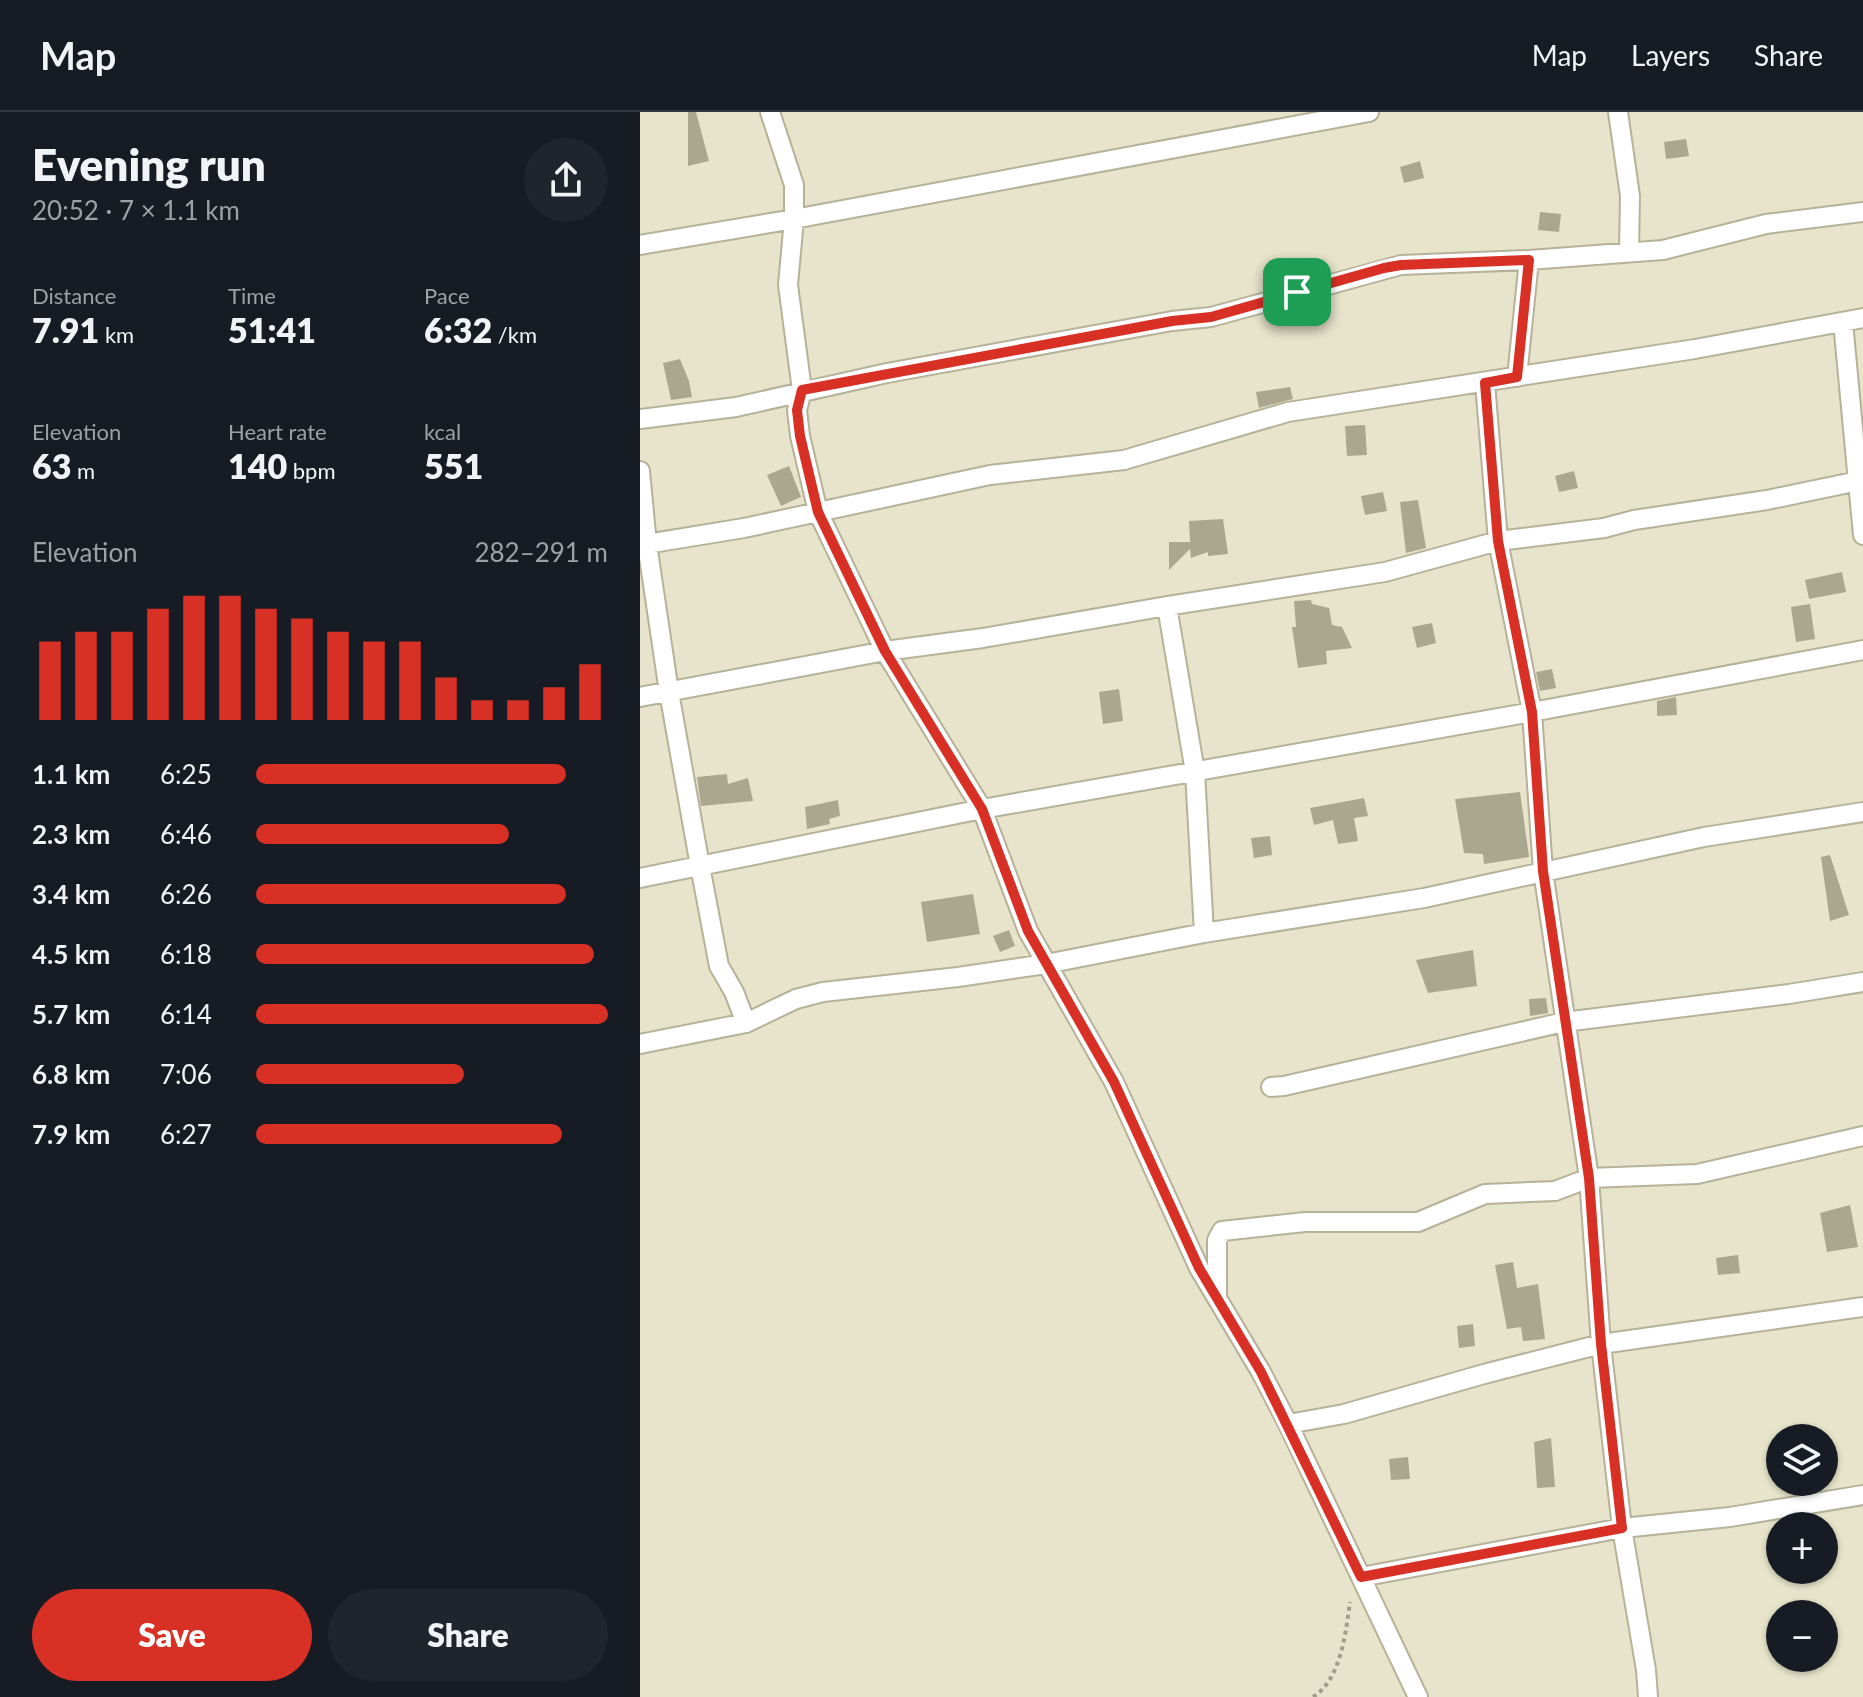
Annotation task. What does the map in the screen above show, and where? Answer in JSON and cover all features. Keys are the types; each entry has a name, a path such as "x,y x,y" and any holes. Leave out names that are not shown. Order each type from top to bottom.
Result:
{"street":[{"path":"770,112 794,185 788,285 802,390 797,410 818,512 885,651 982,809 1028,931 1114,1082 1199,1268 1288,1424 1418,1697"},
{"path":"640,245 1369,112"},
{"path":"1618,112 1630,196 1629,252"},
{"path":"640,419 736,407 802,390 1157,323 1211,317 1401,265 1663,250 1796,219 1863,212"},
{"path":"1517,377 1529,260"},
{"path":"644,544 818,512 979,477 1136,458 1288,412 1695,349 1863,318"},
{"path":"1843,322 1863,535"},
{"path":"1485,383 1498,541 1532,712 1543,871 1589,1178 1601,1344 1622,1528 1648,1697"},
{"path":"640,471 644,544 719,966 734,992 746,1023"},
{"path":"640,697 885,651 983,638 1385,572 1498,541 1604,528 1634,520 1767,500 1860,480"},
{"path":"1167,606 1195,772 1204,933"},
{"path":"640,878 982,809 1863,650"},
{"path":"640,1044 746,1023 796,999 823,992 1046,964 1204,933 1424,898 1704,837 1863,812"},
{"path":"1271,1087 1564,1022 1863,982"},
{"path":"1217,1300 1217,1240 1222,1231 1305,1222 1418,1222 1485,1194 1555,1191 1589,1178 1697,1174 1863,1136"},
{"path":"1288,1424 1344,1414 1601,1344 1863,1307"},
{"path":"1358,1570 1622,1528 1730,1517 1863,1495"}],"path":[{"path":"1313,1697 1320,1693 1344,1652 1358,1570"}],"building":[{"path":"688,112 696,112 709,161 688,166"},
{"path":"1686,139 1689,156 1666,159 1664,142"},
{"path":"1420,161 1424,178 1404,183 1400,167"},
{"path":"1540,212 1561,214 1559,232 1538,230"},
{"path":"680,359 692,397 671,400 663,363"},
{"path":"1290,387 1293,399 1259,408 1256,392"},
{"path":"1365,425 1367,455 1347,456 1345,426"},
{"path":"789,466 801,497 781,506 767,475"},
{"path":"1574,471 1578,488 1559,492 1555,476"},
{"path":"1383,492 1387,511 1365,515 1361,496"},
{"path":"1418,500 1426,548 1406,553 1400,502"},
{"path":"1223,519 1228,554 1208,556 1208,552 1191,558 1190,549 1169,570 1169,542 1190,542 1189,521"},
{"path":"1842,572 1846,592 1809,599 1805,580"},
{"path":"1311,600 1312,604 1329,608 1332,625 1342,627 1352,648 1326,651 1327,664 1298,668 1292,627 1296,627 1294,601"},
{"path":"1810,604 1815,639 1796,642 1791,607"},
{"path":"1432,623 1436,643 1417,648 1412,627"},
{"path":"1552,669 1556,688 1540,691 1536,672"},
{"path":"1119,689 1123,721 1103,724 1099,692"},
{"path":"1676,697 1677,715 1657,716 1657,701"},
{"path":"727,774 728,784 748,778 753,801 701,806 697,777"},
{"path":"1520,792 1529,857 1484,864 1483,854 1464,853 1455,799"},
{"path":"1364,798 1368,816 1354,818 1358,841 1338,844 1333,820 1314,825 1310,808"},
{"path":"838,800 840,816 829,819 830,824 807,829 805,807"},
{"path":"1270,836 1272,855 1254,858 1251,838"},
{"path":"1830,855 1849,915 1830,921 1821,857"},
{"path":"973,894 980,934 927,942 921,902"},
{"path":"1009,930 1015,946 1000,952 993,936"},
{"path":"1473,950 1477,986 1428,993 1416,960"},
{"path":"1546,998 1548,1013 1530,1016 1529,999"},
{"path":"1850,1205 1858,1247 1827,1252 1820,1213"},
{"path":"1738,1255 1740,1273 1718,1275 1716,1258"},
{"path":"1513,1262 1517,1288 1538,1284 1545,1339 1523,1341 1521,1327 1507,1329 1495,1265"},
{"path":"1473,1324 1475,1346 1459,1348 1457,1326"},
{"path":"1551,1438 1555,1487 1537,1488 1534,1442"},
{"path":"1408,1457 1410,1479 1391,1480 1389,1459"}],"route":[{"path":"1529,260 1517,377 1485,383 1498,541 1532,712 1543,871 1589,1178 1601,1344 1622,1528 1361,1577 1261,1372 1199,1268 1114,1082 1028,931 982,809 885,651 818,512 797,410 802,390 1172,321 1211,317 1297,292 1401,265 1529,260"}]}
